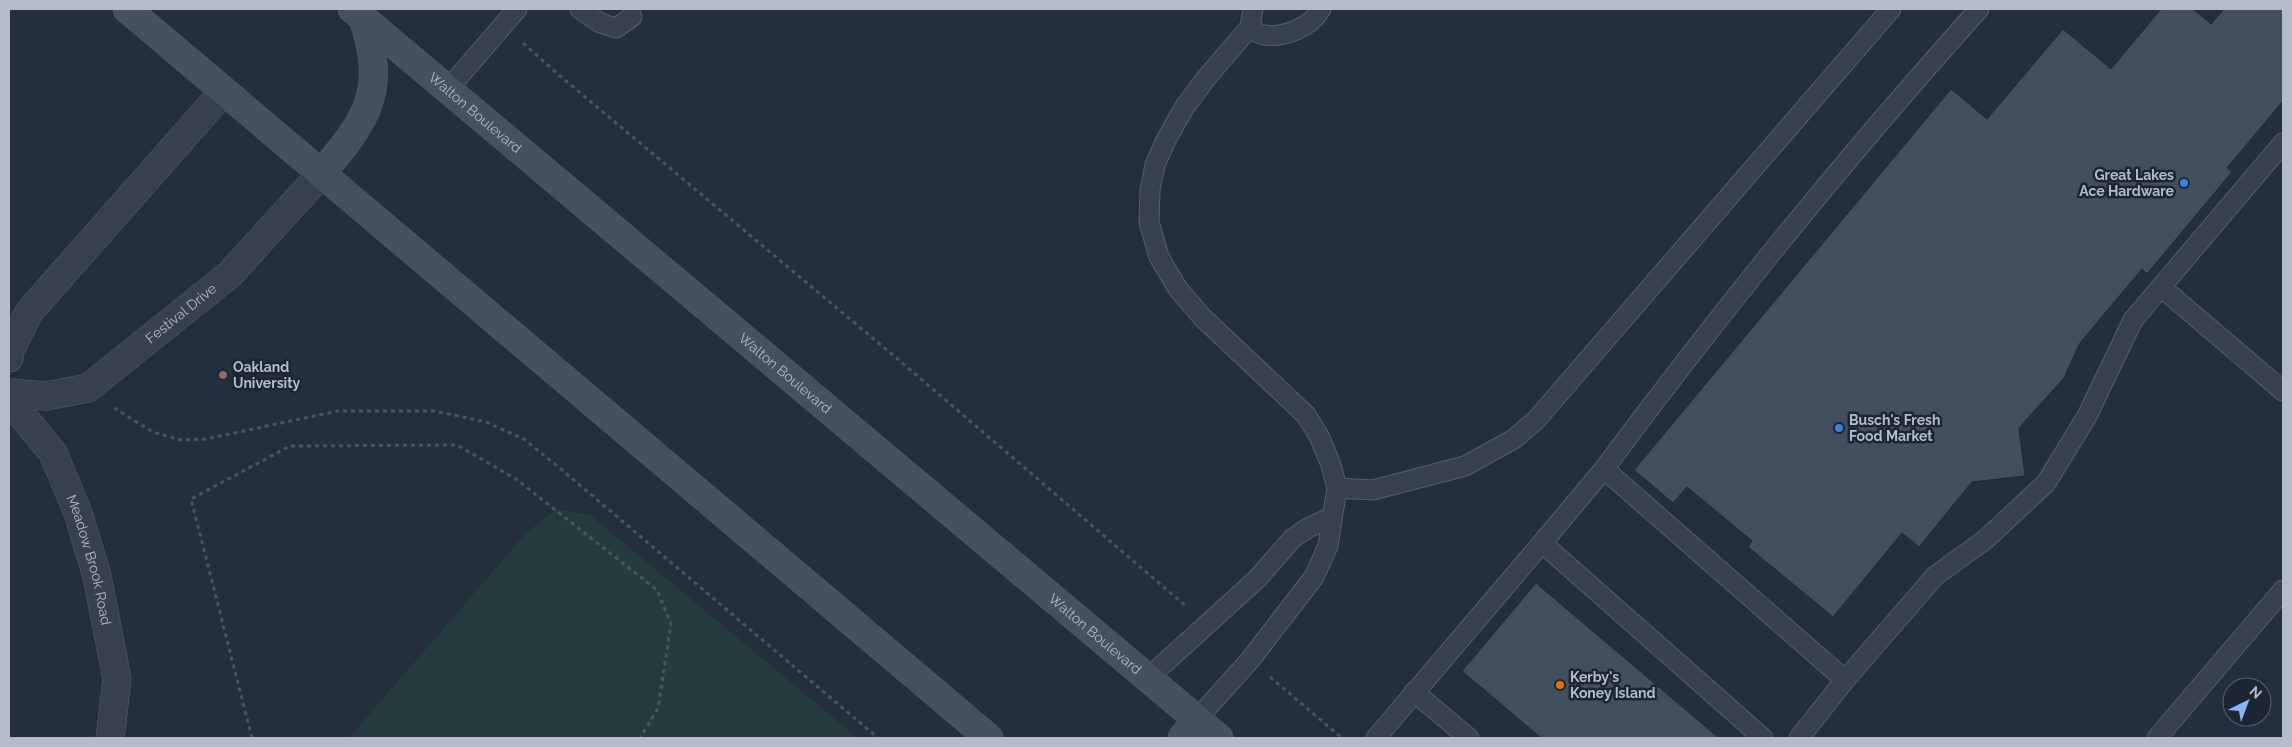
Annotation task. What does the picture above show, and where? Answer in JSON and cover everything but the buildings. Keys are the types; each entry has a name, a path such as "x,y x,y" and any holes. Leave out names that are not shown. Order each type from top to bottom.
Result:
{"main road":[{"path":"127,9 990,738"},
{"path":"321,174 352,138 365,115 371,94 374,71 372,46 357,13"},
{"name":"Walton Boulevard","path":"357,13 449,88 1148,678 1189,729 1219,738"}],"street":[{"path":"9,358 10,350 28,312 224,91"},
{"name":"Festival Drive","path":"9,393 46,396 88,388 230,274 321,174"},
{"name":"Meadow Brook Road","path":"9,400 53,454 78,514 97,576 117,679 110,738"}],"lane":[{"path":"449,88 517,9"},
{"path":"580,9 600,23 616,28 632,17"},
{"path":"1189,729 1250,660 1314,577 1328,546 1337,488 1332,465 1319,436 1306,415 1203,318 1178,290 1158,257 1150,222 1150,190 1155,165 1166,140 1184,108 1252,18 1263,35 1291,32 1316,17 1320,9"},
{"path":"1337,488 1373,490 1465,466 1514,440 1536,420 1891,9"},
{"path":"1376,738 1604,469 1678,368 1869,134 1979,9"},
{"path":"1799,738 1845,680 1935,576 1986,539 2046,484 2087,416 2133,320 2283,143"},
{"path":"2161,288 2283,391"},
{"path":"1604,469 1845,680"},
{"path":"1148,678 1257,579 1293,538 1331,517"},
{"path":"1542,544 1763,738"},
{"path":"2157,738 2283,590"},
{"path":"1414,692 1469,738"}],"path":[{"path":"503,25 560,76 892,354 1207,624"},
{"path":"88,388 124,416 153,432 180,440 206,439 338,411 436,411 486,422 524,439 878,738"},
{"path":"252,738 191,500 290,446 457,445 516,479 657,590 671,624 658,708 640,738"},
{"path":"1250,660 1342,738"}],"green space":[{"path":"556,509 590,515 858,738 349,738 526,533"}],"place":[{"name":"Great Lakes Ace Hardware","path":"2184,183"},
{"name":"Oakland University","path":"223,375"},
{"name":"Busch's Fresh Food Market","path":"1839,428"},
{"name":"Kerby's Koney Island","path":"1560,685"}]}
